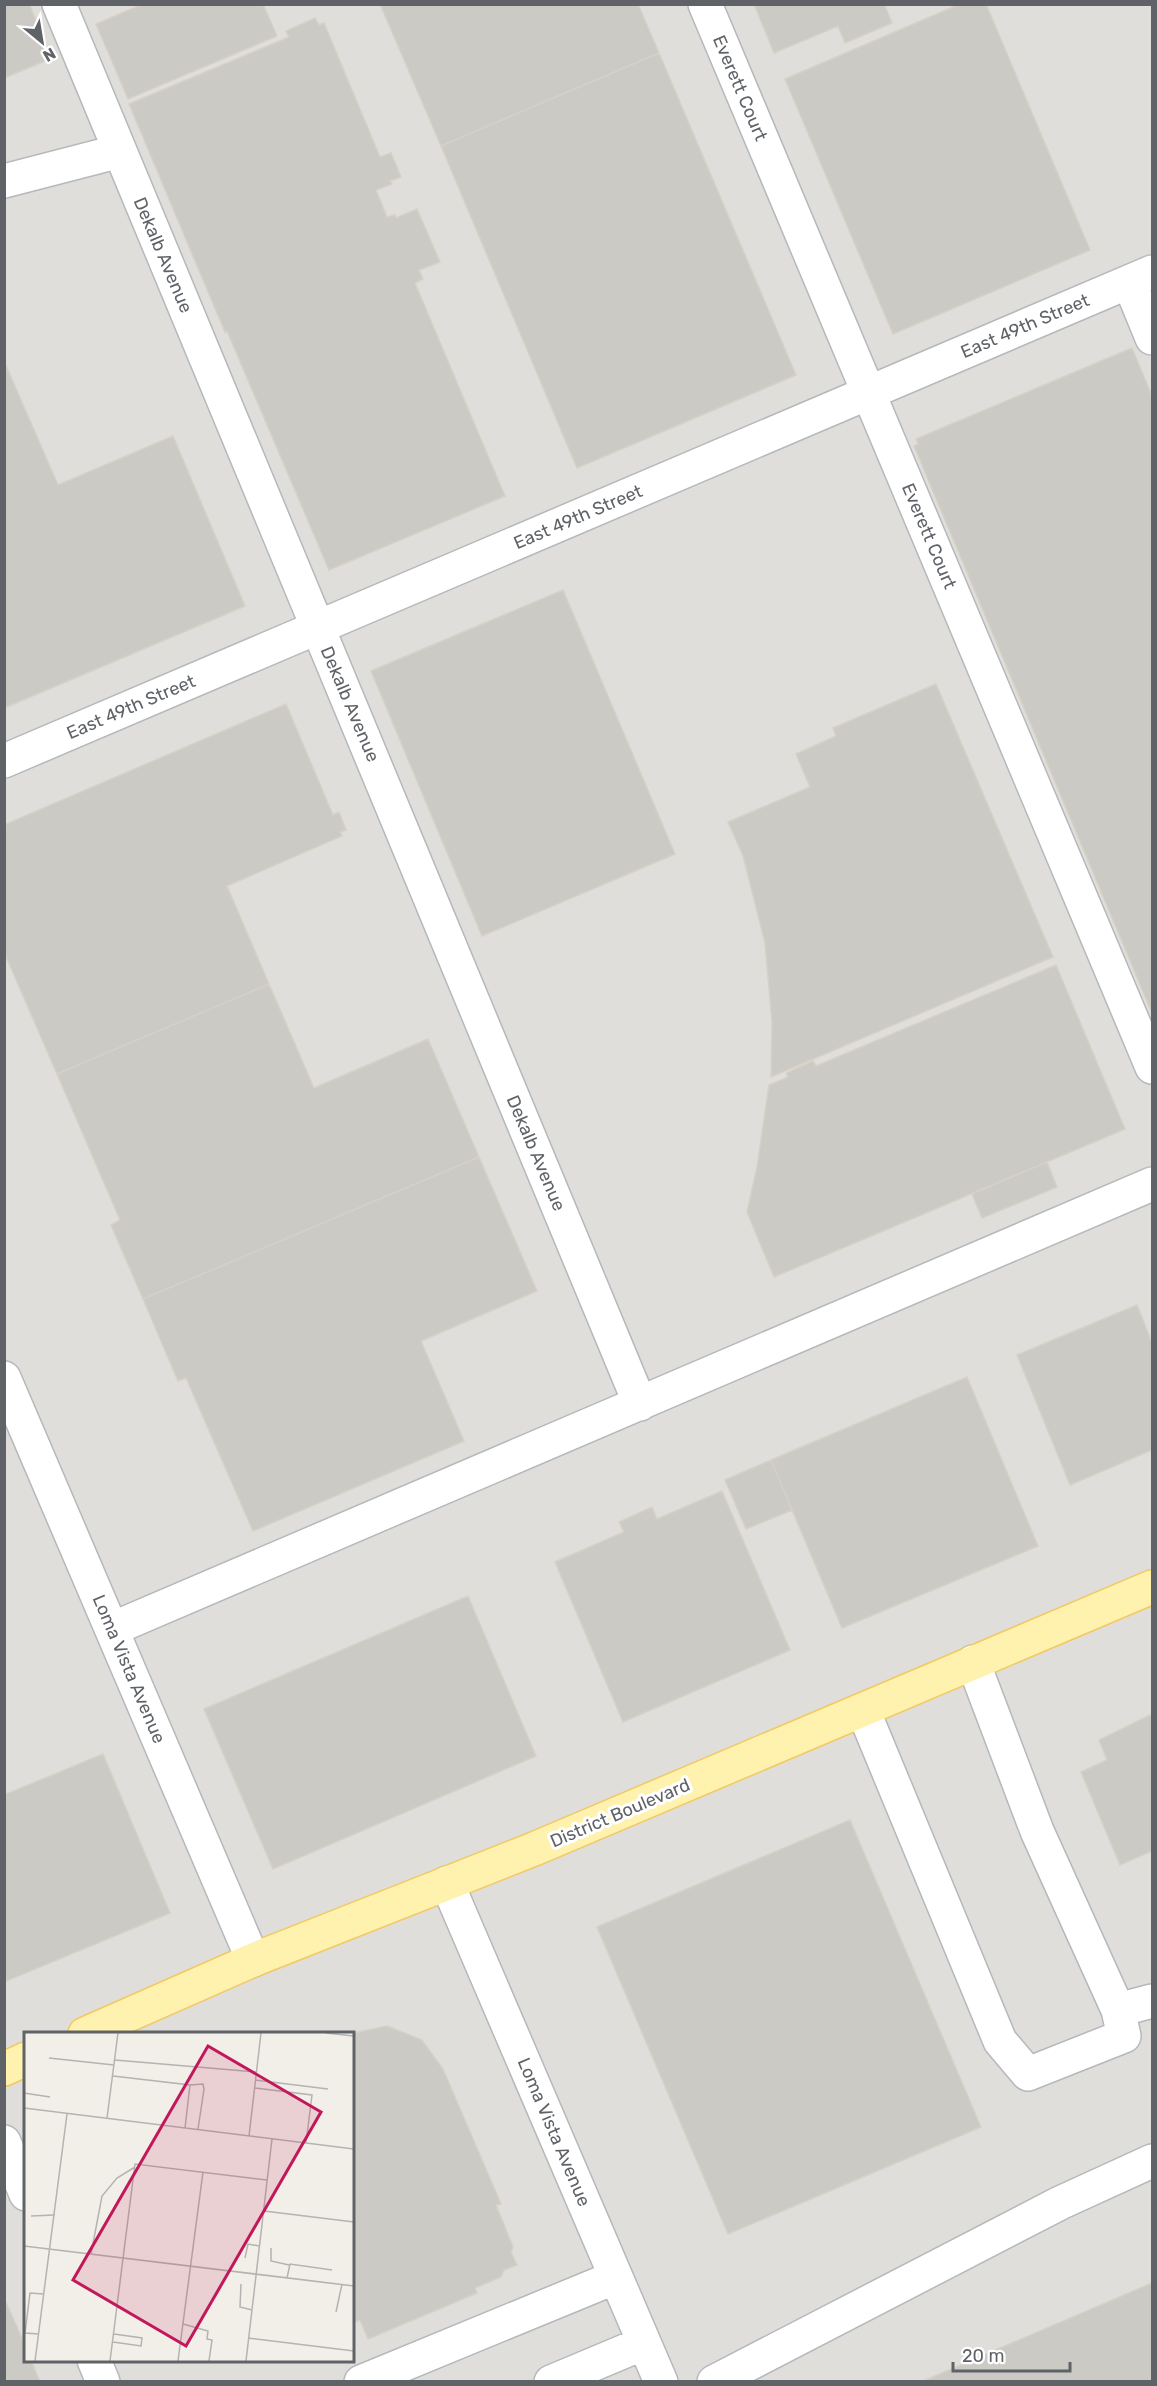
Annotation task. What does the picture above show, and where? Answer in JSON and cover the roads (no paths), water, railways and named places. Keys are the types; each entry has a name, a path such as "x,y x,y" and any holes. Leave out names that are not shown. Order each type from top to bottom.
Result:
{"main road":[{"name":"District Boulevard","path":"90,2032 253,1960 534,1850 1152,1587"},
{"path":"4,2068 24,2060"}],"street":[{"name":"Dekalb Avenue","path":"59,4 640,1404"},
{"name":"Everett Court","path":"705,4 1152,1067"},
{"path":"4,181 120,151"},
{"path":"1141,277 1152,338"},
{"name":"East 49th Street","path":"4,761 1141,277"},
{"path":"112,1629 1152,1184"},
{"name":"Loma Vista Avenue","path":"4,1378 253,1960"},
{"path":"862,1710 1000,2041 1028,2074 1124,2036 1118,2010 1037,1831 973,1662"},
{"name":"Loma Vista Avenue","path":"447,1883 661,2382"},
{"path":"1118,2010 1152,2001"},
{"path":"4,2142 24,2189"},
{"path":"714,2382 1060,2203 1152,2161"},
{"path":"361,2382 616,2277"},
{"path":"551,2382 645,2343"},
{"path":"94,2362 103,2382"}]}
